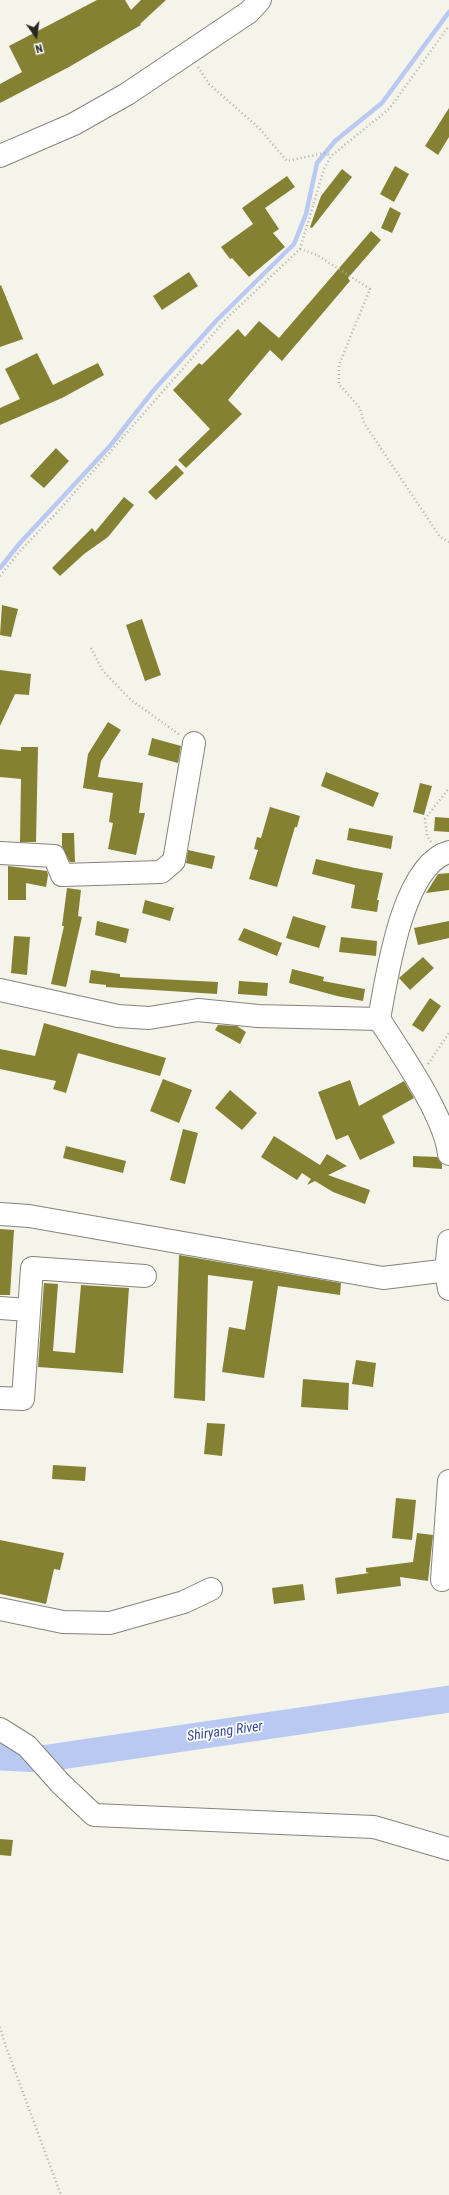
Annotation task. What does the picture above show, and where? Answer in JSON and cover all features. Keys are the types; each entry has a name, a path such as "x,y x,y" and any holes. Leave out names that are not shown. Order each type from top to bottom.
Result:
{"street":[{"path":"0,156 74,124 127,94 249,12 260,0"},
{"path":"0,853 54,856 62,875 161,872 174,861 194,743"},
{"path":"444,853 423,870 404,911 392,952 379,1019 418,1080 436,1116 449,1154"},
{"path":"0,990 118,1016 150,1018 198,1010 258,1016 379,1019"},
{"path":"0,1214 29,1216 383,1278 448,1276 449,1241"},
{"path":"0,1398 23,1399 32,1268 145,1276"},
{"path":"0,1308 28,1310"},
{"path":"442,1580 449,1481"},
{"path":"0,1609 63,1622 110,1623 184,1602 211,1590"},
{"path":"0,1729 27,1746 61,1784 94,1815 374,1827 449,1849"}],"path":[{"path":"0,576 20,551 61,508 228,318 300,249 324,169 330,156 389,108 449,26"},
{"path":"186,54 195,62 209,84 259,128 287,161 326,152 330,156"},
{"path":"300,249 317,255 370,289 339,365 339,384 360,408 364,423 440,537 449,542"},
{"path":"92,648 103,671 131,700 194,743"},
{"path":"444,853 427,836 425,819 449,788"},
{"path":"418,1080 449,1033"},
{"path":"0,2026 5,2044 61,2195"}],"building":[{"path":"97,0 125,0 131,10 141,0 166,0 140,24 141,25 69,67 0,103 0,84 22,72 9,46"},
{"path":"449,108 449,137 438,155 425,146"},
{"path":"395,166 409,174 394,202 380,194"},
{"path":"342,169 352,177 312,228 310,227 321,196"},
{"path":"287,176 295,187 265,208 279,229 273,233 285,247 249,277 232,258 230,259 221,247 253,224 242,208"},
{"path":"390,207 401,213 392,233 381,228"},
{"path":"371,231 381,240 348,278 350,281 282,361 270,350 228,400 242,414 186,468 178,460 210,429 173,390 199,363 202,365 238,329 245,337 259,321 279,338"},
{"path":"189,272 198,286 162,310 153,296"},
{"path":"1,285 23,339 0,347 0,286"},
{"path":"37,353 53,385 98,363 104,375 62,398 0,425 0,408 20,399 5,369"},
{"path":"56,448 69,461 44,488 30,476"},
{"path":"176,465 184,473 156,500 148,492"},
{"path":"124,497 134,505 108,537 84,554 60,576 52,568 92,528 95,532"},
{"path":"2,605 18,609 11,637 0,635"},
{"path":"142,619 161,675 145,681 126,625"},
{"path":"0,670 31,674 29,695 15,694 0,726"},
{"path":"108,722 121,730 101,761 98,777 143,783 139,813 145,813 136,855 108,849 113,823 109,822 113,793 83,788 88,754"},
{"path":"152,738 181,746 178,763 148,755"},
{"path":"21,747 38,747 36,842 20,842 21,779 0,777 0,749 21,751"},
{"path":"326,772 379,793 373,807 321,786"},
{"path":"420,783 432,786 424,815 413,812"},
{"path":"270,807 300,816 297,827 295,827 277,887 249,879 258,850 254,849 257,837 261,838"},
{"path":"435,817 449,818 449,832 434,831"},
{"path":"349,828 393,836 391,849 347,840"},
{"path":"62,833 74,833 75,862 70,862 62,847"},
{"path":"188,850 215,856 212,869 186,863"},
{"path":"316,859 383,873 377,900 379,900 377,912 351,908 355,885 312,874"},
{"path":"8,866 47,871 48,875 46,887 26,883 26,900 8,900"},
{"path":"449,873 449,890 426,893 438,874"},
{"path":"67,888 81,890 78,916 82,917 66,987 51,984 64,926 62,926"},
{"path":"145,900 174,908 170,921 142,913"},
{"path":"293,916 326,926 319,948 286,938"},
{"path":"97,921 129,929 126,943 95,935"},
{"path":"449,921 449,938 418,945 414,928"},
{"path":"244,928 282,943 277,956 238,940"},
{"path":"14,936 30,937 27,975 11,973"},
{"path":"341,937 377,941 376,956 339,952"},
{"path":"423,957 434,968 410,990 399,978"},
{"path":"292,969 324,977 323,981 365,989 363,1001 337,996 289,983"},
{"path":"91,970 120,974 120,977 218,982 217,994 106,987 106,985 89,983"},
{"path":"239,981 268,983 267,996 238,994"},
{"path":"430,998 441,1006 423,1032 412,1025"},
{"path":"44,1023 166,1058 160,1076 78,1053 66,1093 53,1089 56,1081 0,1069 0,1049 35,1056"},
{"path":"218,1025 237,1026 246,1032 240,1044 215,1030"},
{"path":"163,1079 192,1090 179,1123 150,1111"},
{"path":"350,1080 359,1106 404,1081 414,1098 382,1116 395,1143 360,1160 348,1135 336,1140 318,1092"},
{"path":"230,1090 257,1113 242,1130 215,1108"},
{"path":"183,1129 198,1133 185,1184 170,1180"},
{"path":"274,1136 320,1165 327,1154 347,1166 328,1175 370,1190 365,1204 333,1192 315,1181 307,1185 311,1179 302,1173 297,1180 261,1157"},
{"path":"66,1146 126,1161 123,1173 63,1158"},
{"path":"413,1156 437,1157 442,1164 442,1169 413,1167"},
{"path":"0,1229 14,1230 10,1295 0,1295"},
{"path":"179,1255 341,1283 340,1295 278,1286 264,1378 222,1372 229,1327 245,1330 253,1281 208,1275 205,1401 174,1398"},
{"path":"44,1283 58,1284 53,1351 75,1353 81,1285 129,1288 123,1373 38,1367"},
{"path":"356,1360 376,1363 373,1387 352,1384"},
{"path":"303,1379 349,1383 348,1410 301,1407"},
{"path":"207,1423 225,1424 222,1456 204,1454"},
{"path":"53,1465 86,1467 85,1481 52,1479"},
{"path":"396,1498 416,1500 412,1540 392,1538"},
{"path":"417,1533 433,1535 428,1581 400,1577 401,1586 337,1594 335,1578 369,1573 366,1572 366,1568 413,1562"},
{"path":"0,1540 64,1553 60,1570 54,1569 46,1604 0,1594"},
{"path":"303,1584 305,1600 274,1604 272,1588"},
{"path":"0,1839 13,1840 11,1856 0,1855"}],"waterway":[{"path":"0,568 20,543 110,446 153,391 217,320 294,244 306,214 317,163 335,141 382,103 449,12"},
{"name":"Shiryang River","path":"0,1757 41,1759 449,1699"}]}
